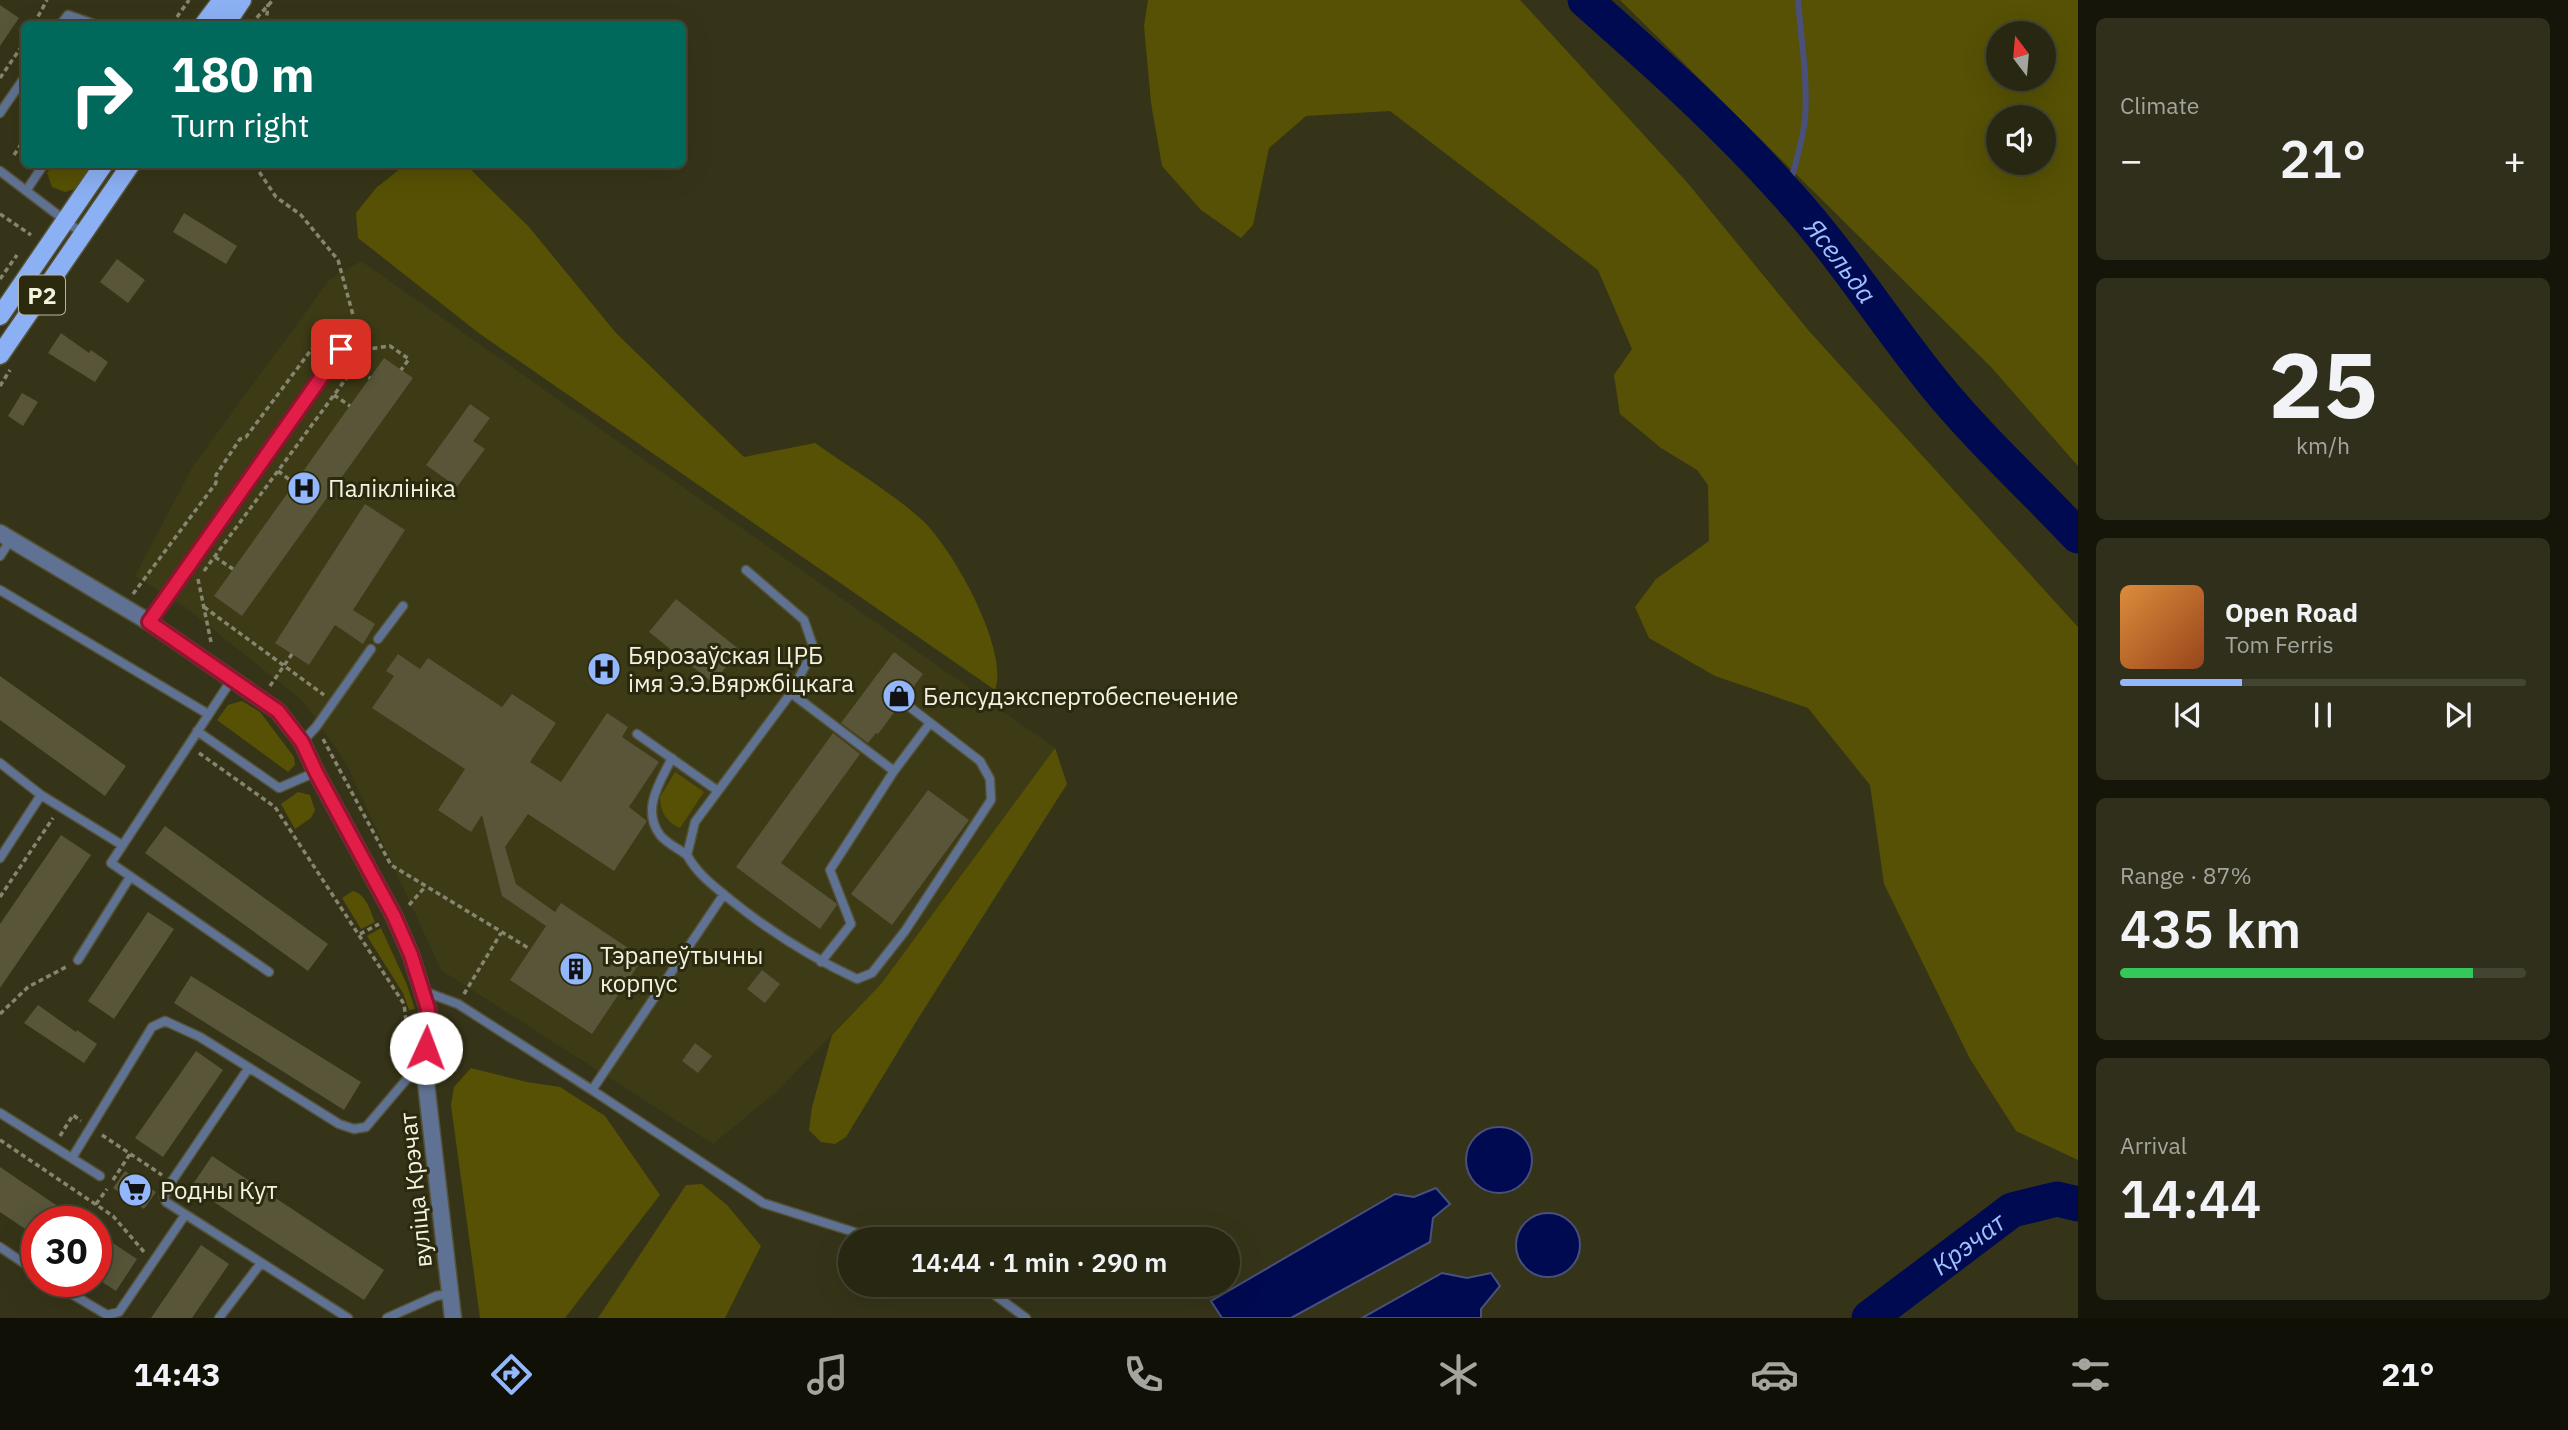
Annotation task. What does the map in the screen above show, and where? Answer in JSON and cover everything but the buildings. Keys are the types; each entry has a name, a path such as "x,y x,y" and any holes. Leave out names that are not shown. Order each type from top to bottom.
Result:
{"main road":[{"path":"206,21 222,0"},
{"path":"228,21 242,0"},
{"name":"Р2","path":"0,316 101,168"},
{"name":"Р2","path":"0,355 128,168"}],"street":[{"name":"вуліца Крэчат","path":"5,536 149,622 233,679 278,711 302,742 394,916 411,955 428,1009 425,1074 453,1318"}],"lane":[{"path":"63,21 68,15 85,21"},
{"path":"0,113 21,82"},
{"path":"26,191 41,168"},
{"path":"0,172 83,234"},
{"path":"149,622 356,327"},
{"path":"0,556 5,536"},
{"path":"687,855 695,822 791,692 814,649 804,620 746,570"},
{"path":"0,590 208,714"},
{"path":"378,639 403,606"},
{"path":"302,742 316,727 371,649"},
{"path":"233,679 111,863 269,972"},
{"path":"791,692 894,771"},
{"path":"671,758 651,803 653,818 661,835 687,855 696,872 770,931 821,962 858,979 872,973 905,931 991,800 990,779 980,761 911,708"},
{"path":"821,962 851,924 830,870 894,771 930,723"},
{"path":"197,731 279,788 316,772"},
{"path":"637,734 718,791"},
{"path":"0,763 60,807 122,845"},
{"path":"0,858 41,794"},
{"path":"78,960 130,877"},
{"path":"592,1090 724,894"},
{"path":"423,991 458,1004 763,1203 838,1227"},
{"path":"72,1158 152,1027 165,1021 200,1037 339,1124 354,1129 366,1127 411,1074 425,1074"},
{"path":"248,1069 172,1181 164,1197 166,1202 348,1318"},
{"path":"0,1113 100,1176"},
{"path":"77,1297 107,1315 119,1312 185,1215"},
{"path":"0,1247 21,1261"},
{"path":"219,1318 261,1263"},
{"path":"387,1318 436,1296 449,1294"},
{"path":"998,1297 1026,1318"}],"path":[{"path":"36,21 47,0"},
{"path":"174,21 189,0"},
{"path":"254,21 271,1"},
{"path":"267,21 271,1"},
{"path":"0,78 21,47"},
{"path":"14,155 21,144"},
{"path":"258,168 276,198 300,215 338,260 356,327"},
{"path":"0,214 31,236"},
{"path":"133,594 216,483 216,475 240,439 246,437 320,338 332,347"},
{"path":"191,589 368,349 390,346 409,359 401,370"},
{"path":"355,367 370,378"},
{"path":"0,386 7,376"},
{"path":"334,395 350,406"},
{"path":"278,471 294,483"},
{"path":"215,557 233,569"},
{"path":"198,579 212,649"},
{"path":"204,607 333,701"},
{"path":"267,690 292,654"},
{"path":"188,745 275,807 404,1004 406,1021 428,1022"},
{"path":"0,897 60,807"},
{"path":"458,1004 502,933"},
{"path":"0,1014 29,986 78,960"},
{"path":"53,1146 73,1115 172,1181"},
{"path":"0,1140 113,1216 153,1262"}],"shaded area":[{"path":"1148,0 1520,0 1686,181 1809,331 2078,627 2078,1160 2016,1131 1970,1059 1884,884 1870,785 1808,708 1715,676 1649,638 1635,607 1656,579 1709,541 1708,485 1697,470 1661,448 1620,414 1614,375 1632,349 1598,270 1390,111 1306,116 1269,148 1253,225 1241,238 1201,210 1162,166 1151,103 1144,26"},
{"path":"1620,0 2078,0 2078,466 1991,367"},
{"path":"51,168 90,168 75,189 65,192 52,187 47,173"},
{"path":"401,168 469,168 529,227 616,333 744,457 815,443 908,508 933,532 947,551 975,599 994,650 997,672 995,690 480,334 358,238 356,213 376,188"},
{"name":"Бярозаўская ЦРБ імя Э.Э.Вяржбіцкага","path":"361,261 1055,748 881,984 776,1092 713,1144 441,970 347,765 305,703 184,606 135,576 193,466 330,279"},
{"path":"242,701 260,712 294,757 295,765 288,772 217,720 228,705"},
{"path":"1055,748 1067,784 846,1137 835,1144 821,1142 809,1130 812,1107 832,1035 881,984"},
{"path":"675,772 704,792 680,828 665,816 660,797"},
{"path":"298,792 310,795 315,810 311,818 295,829 281,804"},
{"path":"353,891 364,899 375,922 361,929 342,898"},
{"path":"381,928 415,1009 409,1010 403,993 367,936"},
{"path":"471,1068 560,1087 605,1116 660,1195 565,1318 480,1318 451,1105 454,1087"},
{"path":"1499,1127 1512,1130 1522,1137 1529,1147 1532,1160 1529,1173 1522,1183 1512,1190 1499,1193 1486,1190 1476,1183 1469,1173 1466,1160 1469,1147 1476,1137 1486,1130"},
{"path":"702,1184 728,1206 761,1246 725,1318 598,1318 686,1185"},
{"path":"1436,1188 1450,1204 1433,1218 1430,1242 1291,1318 1222,1318 1211,1301 1218,1297 1240,1297 1240,1284 1395,1194 1414,1197"},
{"path":"1548,1213 1571,1222 1580,1245 1571,1268 1548,1277 1525,1268 1516,1245 1525,1222"},
{"path":"1442,1273 1467,1278 1491,1273 1500,1286 1481,1309 1481,1318 1362,1318"}],"waterway":[{"name":"Ясельда","path":"1585,0 1689,94 1763,168 1807,216 1950,402 2078,536"},
{"path":"1787,193 1800,148 1806,104 1798,0"},
{"name":"Крэчат","path":"1869,1318 2012,1210 2057,1199 2078,1204"}],"place":[{"name":"Паліклініка","path":"304,488"},
{"name":"Бярозаўская ЦРБ імя Э.Э.Вяржбіцкага","path":"604,669"},
{"name":"Белсудэкспертобеспечение","path":"899,696"},
{"name":"Тэрапеўтычны корпус","path":"576,969"},
{"name":"Родны Кут","path":"135,1190"}],"route":[{"path":"341,349 149,622 278,711 302,742 394,916 411,955 428,1009 426,1048"}]}
